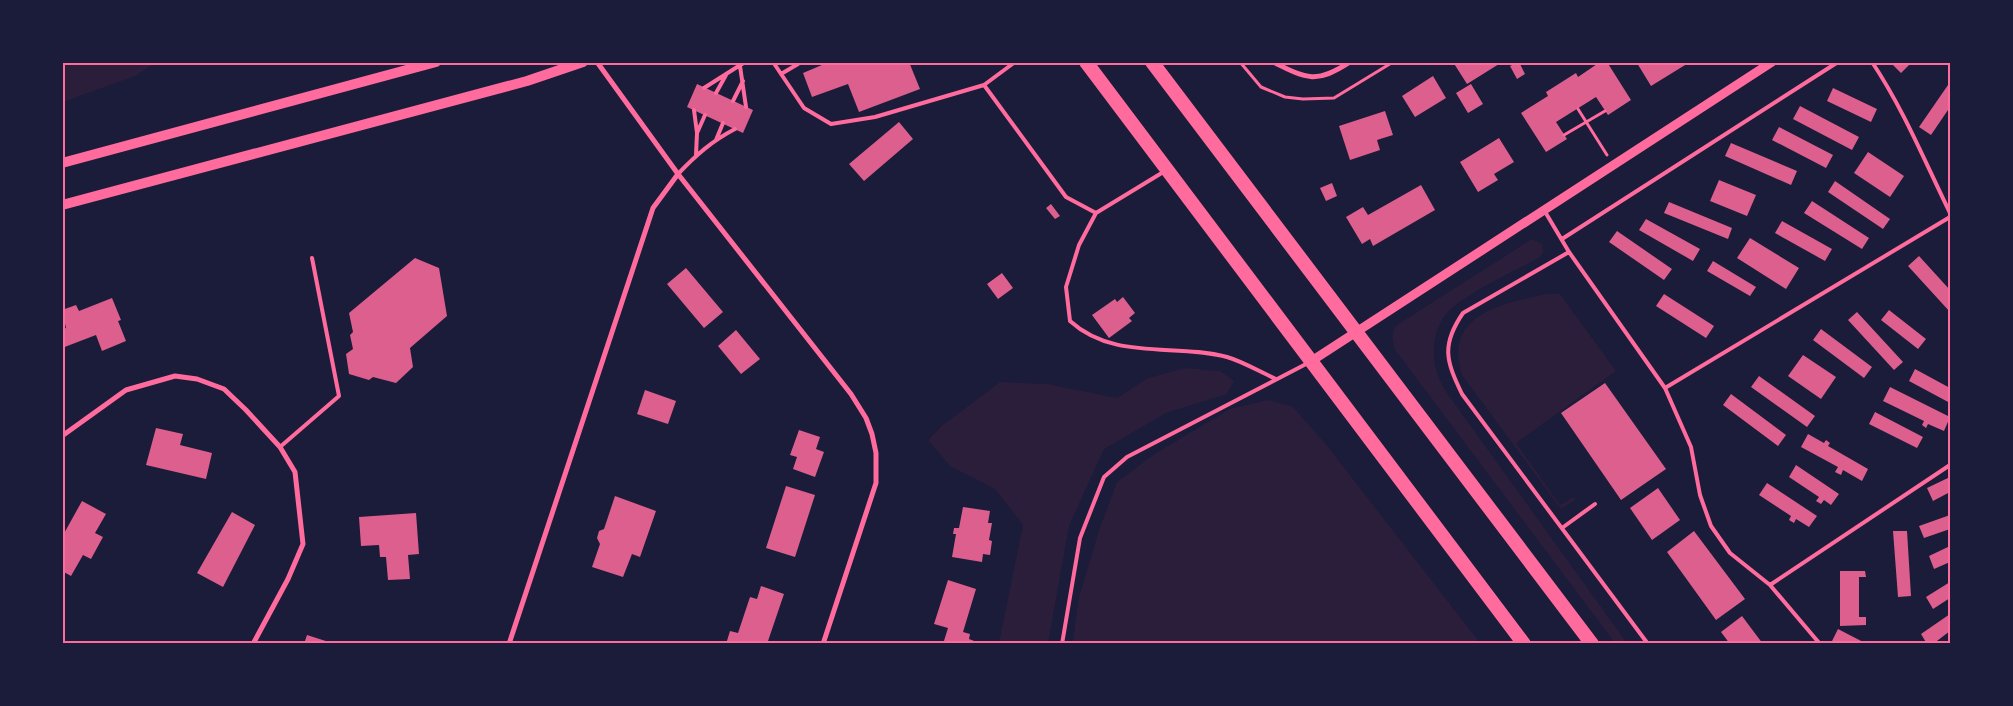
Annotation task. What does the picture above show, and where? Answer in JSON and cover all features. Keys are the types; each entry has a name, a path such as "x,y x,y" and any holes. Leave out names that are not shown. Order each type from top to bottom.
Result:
{"highway":[{"path":"1086,62 1524,644"},
{"path":"1152,62 1592,644"}],"main road":[{"path":"62,163 436,62"},
{"path":"62,205 527,81 583,62"}],"street":[{"path":"597,62 678,174 851,394 866,418 876,453 876,483 824,644"},
{"path":"1273,62 1303,77 1324,76 1350,62"},
{"path":"1310,362 1772,62"},
{"path":"508,644 653,208 678,174"},
{"path":"62,436 126,390 175,376 197,379 224,389 280,447 295,472 303,544 288,579 253,644"}],"lane":[{"path":"704,88 745,62"},
{"path":"772,62 804,108 831,124 875,117 984,85 1013,63"},
{"path":"1562,239 1838,62"},
{"path":"1872,62 1912,128 1950,213"},
{"path":"781,74 798,64"},
{"path":"740,66 746,107"},
{"path":"716,93 726,74"},
{"path":"733,101 743,80"},
{"path":"984,85 1066,197 1096,213"},
{"path":"694,110 697,133 696,154"},
{"path":"697,133 705,115"},
{"path":"716,140 723,123"},
{"path":"678,174 696,154 735,129"},
{"path":"1167,170 1096,213 1080,245 1066,287 1070,322 1084,333 1104,341 1131,348 1190,352 1228,358 1276,379"},
{"path":"1544,210 1569,252 1665,388 1691,447 1700,496 1711,526 1730,553 1770,585 1820,644"},
{"path":"1665,388 1950,217"},
{"path":"1569,252 1463,313 1453,328 1448,347 1449,366 1462,394 1648,644"},
{"path":"280,447 338,396 312,258"},
{"path":"1062,644 1080,538 1104,478 1127,457 1310,362"},
{"path":"1770,585 1950,464"},
{"path":"1562,528 1595,504"}],"path":[{"path":"1240,62 1261,87 1285,97 1303,99 1334,98 1393,62"},
{"path":"1578,109 1614,165"},
{"path":"1564,135 1605,111"}],"shaded area":[{"path":"63,62 155,63 135,76 63,102"},
{"path":"1532,239 1542,244 1543,253 1540,257 1465,298 1447,313 1441,322 1434,342 1435,364 1447,393 1627,643 1615,643 1396,351 1393,341 1393,331 1397,325"},
{"path":"1546,294 1560,294 1616,371 1516,443 1560,505 1574,497 1575,500 1561,509 1462,375 1458,355 1461,338 1468,326 1480,316 1494,308 1511,302"},
{"path":"1185,368 1220,371 1234,381 1227,394 1166,413 1104,449 1069,526 1048,643 999,643 1023,525 995,489 950,466 928,440 943,425 1000,382 1047,384 1117,398 1148,378"},
{"path":"1267,400 1292,406 1325,443 1480,643 1073,643 1078,601 1099,530 1117,482 1156,453 1230,409"}],"building":[{"path":"829,62 909,62 920,89 859,112 848,84 812,97 803,73"},
{"path":"1453,62 1498,62 1499,64 1467,84"},
{"path":"1519,62 1525,74 1517,79 1510,66"},
{"path":"1600,62 1607,62 1631,100 1608,115 1596,97 1556,122 1567,139 1546,152 1521,113 1548,96 1546,92 1576,73 1578,77"},
{"path":"1639,62 1690,62 1651,86 1637,63"},
{"path":"1890,62 1912,62 1901,73"},
{"path":"1433,76 1446,98 1415,117 1402,96"},
{"path":"697,84 753,110 743,133 687,107"},
{"path":"1471,84 1483,104 1468,113 1456,93"},
{"path":"1948,85 1950,87 1950,107 1931,135 1919,127"},
{"path":"1833,88 1877,109 1871,122 1827,101"},
{"path":"1800,106 1859,137 1852,150 1793,119"},
{"path":"1385,111 1393,135 1377,140 1380,150 1350,160 1339,126"},
{"path":"899,122 913,139 864,181 849,164"},
{"path":"1779,127 1833,155 1826,168 1772,140"},
{"path":"1499,138 1514,162 1494,174 1498,180 1478,192 1460,162"},
{"path":"1731,143 1797,171 1791,185 1725,156"},
{"path":"1868,152 1904,176 1890,197 1854,173"},
{"path":"1719,180 1756,195 1747,216 1710,201"},
{"path":"1835,181 1890,219 1883,229 1828,192"},
{"path":"1332,183 1337,196 1326,201 1320,188"},
{"path":"1421,185 1435,210 1373,246 1370,239 1362,244 1346,217 1363,207 1368,215"},
{"path":"1812,201 1869,238 1862,249 1804,213"},
{"path":"1669,202 1732,228 1728,239 1664,213"},
{"path":"1051,204 1060,216 1055,219 1046,208"},
{"path":"1646,219 1700,249 1693,261 1639,230"},
{"path":"1782,221 1832,249 1825,261 1775,233"},
{"path":"1617,231 1672,269 1664,280 1609,242"},
{"path":"1750,238 1799,268 1786,289 1737,258"},
{"path":"1919,256 1950,290 1950,312 1908,266"},
{"path":"415,258 439,268 447,316 410,348 413,367 396,383 373,377 369,380 349,374 346,354 353,349 350,335 353,332 349,313"},
{"path":"1713,261 1756,287 1750,296 1707,271"},
{"path":"686,268 723,312 704,328 667,284"},
{"path":"1002,273 1013,288 998,299 987,284"},
{"path":"1664,294 1714,326 1706,338 1656,306"},
{"path":"1123,297 1135,313 1129,318 1132,321 1109,338 1092,315 1115,299 1117,302"},
{"path":"112,298 121,320 118,321 126,341 102,351 96,335 62,348 62,329 66,328 62,310 76,305 79,311"},
{"path":"1889,310 1926,339 1918,349 1881,320"},
{"path":"1857,312 1903,362 1894,370 1848,320"},
{"path":"1821,329 1872,367 1864,378 1813,340"},
{"path":"736,330 760,359 741,374 718,346"},
{"path":"1803,355 1836,377 1821,399 1788,376"},
{"path":"1915,369 1950,388 1950,403 1909,381"},
{"path":"1759,376 1815,416 1807,427 1751,387"},
{"path":"1605,383 1666,469 1621,500 1561,413"},
{"path":"1890,387 1950,417 1944,431 1928,424 1926,428 1922,425 1924,421 1883,401"},
{"path":"645,390 676,401 668,424 637,414"},
{"path":"1731,394 1786,435 1778,446 1723,405"},
{"path":"1875,412 1923,437 1917,448 1869,424"},
{"path":"156,428 183,434 180,445 212,453 206,479 146,465"},
{"path":"799,430 820,437 816,449 824,452 815,477 793,469 797,457 790,455"},
{"path":"1808,434 1824,443 1826,440 1830,443 1828,446 1868,469 1862,481 1843,470 1841,475 1835,472 1838,467 1801,447"},
{"path":"1796,465 1839,494 1831,505 1824,500 1821,504 1816,501 1819,497 1789,477"},
{"path":"1950,477 1950,492 1933,501 1927,488"},
{"path":"1767,483 1817,516 1809,527 1796,519 1794,523 1789,520 1791,516 1759,495"},
{"path":"786,486 815,495 795,557 766,548"},
{"path":"1658,488 1680,520 1652,540 1630,508"},
{"path":"615,496 656,511 640,557 632,554 623,577 592,567 600,544 597,538 599,531 604,529"},
{"path":"82,501 106,514 95,533 103,537 91,559 83,555 71,576 62,571 62,537"},
{"path":"963,507 990,511 988,523 992,523 989,540 992,541 990,555 983,554 982,562 952,557 956,534 953,534 954,528 959,528"},
{"path":"232,512 255,525 223,587 197,573"},
{"path":"416,513 419,554 408,555 410,579 388,580 386,557 380,557 379,545 361,546 359,517"},
{"path":"1950,515 1950,529 1924,538 1919,526"},
{"path":"1694,531 1745,599 1716,620 1667,552"},
{"path":"1893,531 1907,531 1911,596 1898,597"},
{"path":"1950,546 1950,562 1934,569 1929,556"},
{"path":"1840,571 1865,571 1866,577 1859,577 1859,617 1866,617 1866,625 1840,626"},
{"path":"948,580 976,589 963,632 970,634 969,639 982,644 943,644 948,628 934,624"},
{"path":"1950,582 1950,598 1933,609 1926,597"},
{"path":"761,586 784,594 767,644 726,644 730,631 738,633 750,597 757,599"},
{"path":"1950,614 1950,631 1933,644 1927,644 1921,634"},
{"path":"1742,616 1763,644 1730,644 1721,632"},
{"path":"1838,629 1867,644 1837,644 1832,641"},
{"path":"307,635 332,643 332,644 304,644"}]}
